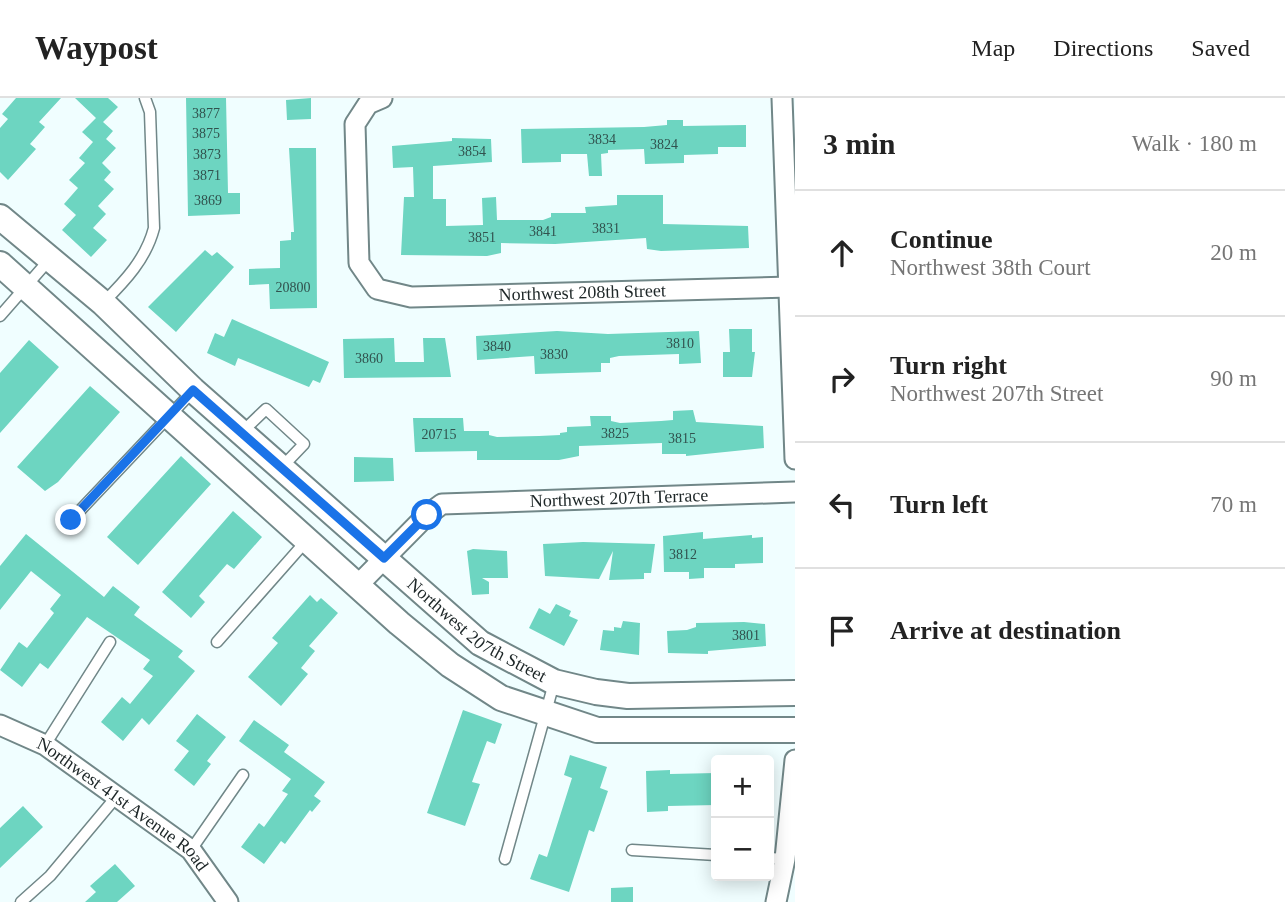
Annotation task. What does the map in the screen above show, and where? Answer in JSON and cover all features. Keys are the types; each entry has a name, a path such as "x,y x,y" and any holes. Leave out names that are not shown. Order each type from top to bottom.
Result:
{"street":[{"path":"782,98 790,186 795,459"},
{"name":"Northwest 208th Street","path":"375,101 355,124 359,263 377,289 411,297 790,287"},
{"name":"Northwest 207th Street","path":"0,217 103,303 193,390 480,643 554,682 628,696 795,693"},
{"name":"Northwest 207th Street","path":"0,264 450,665 501,698 545,715 597,730 795,730"},
{"name":"Northwest 207th Terrace","path":"384,558 442,504 795,492"},
{"path":"358,585 384,558"},
{"name":"Northwest 41st Avenue Road","path":"0,725 45,745 191,850 228,902"},
{"path":"776,902 777,858 795,760"}],"lane":[{"path":"103,303 132,273 154,228 150,112 145,98"},
{"path":"0,316 49,260"},
{"path":"71,520 193,390"},
{"path":"242,433 266,409 304,444 282,468"},
{"path":"217,642 307,539"},
{"path":"45,745 110,642"},
{"path":"505,859 554,682"},
{"path":"191,850 243,775"},
{"path":"21,902 50,876 117,796"},
{"path":"632,850 711,855"}],"building":[{"path":"16,98 61,98 39,122 45,127 30,144 36,149 8,180 0,172 0,128 8,119 2,114"},
{"path":"75,98 108,98 118,107 103,122 113,131 106,139 116,148 102,163 111,172 104,180 114,189 98,206 106,214 93,228 107,240 91,257 62,230 76,215 64,204 78,188 69,180 85,163 79,158 93,142 82,132 96,118"},
{"path":"186,98 226,98 228,193 240,193 240,214 188,216"},
{"path":"311,98 311,119 287,120 286,100"},
{"path":"667,120 683,120 683,126 746,125 746,147 718,147 718,154 684,155 684,163 645,164 644,149 608,150 608,153 601,154 602,176 589,176 587,154 561,154 561,162 522,163 521,129 644,127 667,125"},
{"path":"452,138 491,139 492,162 433,166 433,199 446,199 446,226 483,225 482,198 496,197 497,220 543,220 551,217 551,213 586,213 585,207 617,205 617,195 663,195 663,224 748,226 749,248 661,251 647,249 646,238 555,244 501,243 501,253 487,256 401,255 404,197 414,197 413,167 393,168 392,146 452,141"},
{"path":"289,148 316,148 317,308 270,309 269,284 249,285 249,269 280,268 280,241 291,240 291,232 294,232"},
{"path":"205,250 212,256 217,252 234,267 176,332 148,307"},
{"path":"232,319 329,362 320,383 313,380 309,387 238,358 235,366 207,353 215,333 224,337"},
{"path":"729,329 752,329 752,352 755,352 752,377 723,377 723,352 730,352"},
{"path":"557,331 608,334 699,331 701,363 679,364 679,354 619,356 610,358 610,363 601,363 601,372 535,374 534,356 477,360 476,336"},
{"path":"394,338 395,362 424,362 423,338 445,338 451,377 344,378 343,339"},
{"path":"29,340 59,367 0,433 0,373"},
{"path":"90,386 120,412 58,482 45,491 17,467"},
{"path":"693,410 696,422 763,426 764,448 686,456 662,454 662,443 579,446 579,456 559,460 477,460 477,451 415,452 413,418 463,418 464,431 489,431 489,435 497,437 539,436 560,435 567,432 567,427 591,426 590,416 611,416 611,421 620,423 661,421 673,420 673,411"},
{"path":"181,456 211,484 138,565 107,537"},
{"path":"354,457 393,458 394,481 354,482"},
{"path":"233,511 262,537 234,569 227,564 199,596 205,602 191,618 162,592"},
{"path":"703,532 703,539 752,535 752,538 763,537 763,563 735,564 735,568 704,568 704,578 689,579 689,572 664,572 663,536"},
{"path":"26,534 104,597 113,586 140,607 134,615 183,651 178,657 195,671 149,725 142,718 123,741 101,722 122,697 130,704 153,676 143,669 150,660 87,617 48,669 40,663 22,687 0,670 19,642 27,648 54,613 50,609 61,595 31,571 0,610 0,566"},
{"path":"543,544 655,544 651,573 644,573 644,579 609,580 613,551 599,579 545,576"},
{"path":"467,551 507,551 508,578 482,578 489,582 489,594 472,595"},
{"path":"310,595 317,602 321,598 338,613 309,646 315,651 301,668 308,674 281,706 248,677 278,643 272,638"},
{"path":"556,604 571,611 569,616 578,620 564,646 529,628 539,608 550,614"},
{"path":"623,621 640,623 639,655 600,650 603,630 614,631 614,627 621,628"},
{"path":"696,623 765,624 766,646 708,651 708,654 668,653 667,631 687,630 696,627"},
{"path":"463,710 502,724 495,744 487,741 472,782 480,784 465,826 427,813"},
{"path":"197,714 226,737 207,761 211,764 194,786 174,770 189,751 176,741"},
{"path":"254,720 289,745 284,752 325,782 314,796 321,801 312,812 310,810 285,844 281,841 264,864 241,847 259,823 264,827 288,794 282,791 291,779 239,741"},
{"path":"570,755 607,767 600,788 608,791 594,832 589,830 569,892 530,879 539,854 547,857 572,778 564,775"},
{"path":"670,770 670,774 711,773 711,805 668,806 668,811 647,812 646,771"},
{"path":"23,806 43,827 0,868 0,828"},
{"path":"115,864 135,886 117,902 85,902 96,892 90,886"},
{"path":"633,887 633,902 611,902 611,888"}],"route":[{"path":"71,520 193,390 384,558 427,515"}]}
